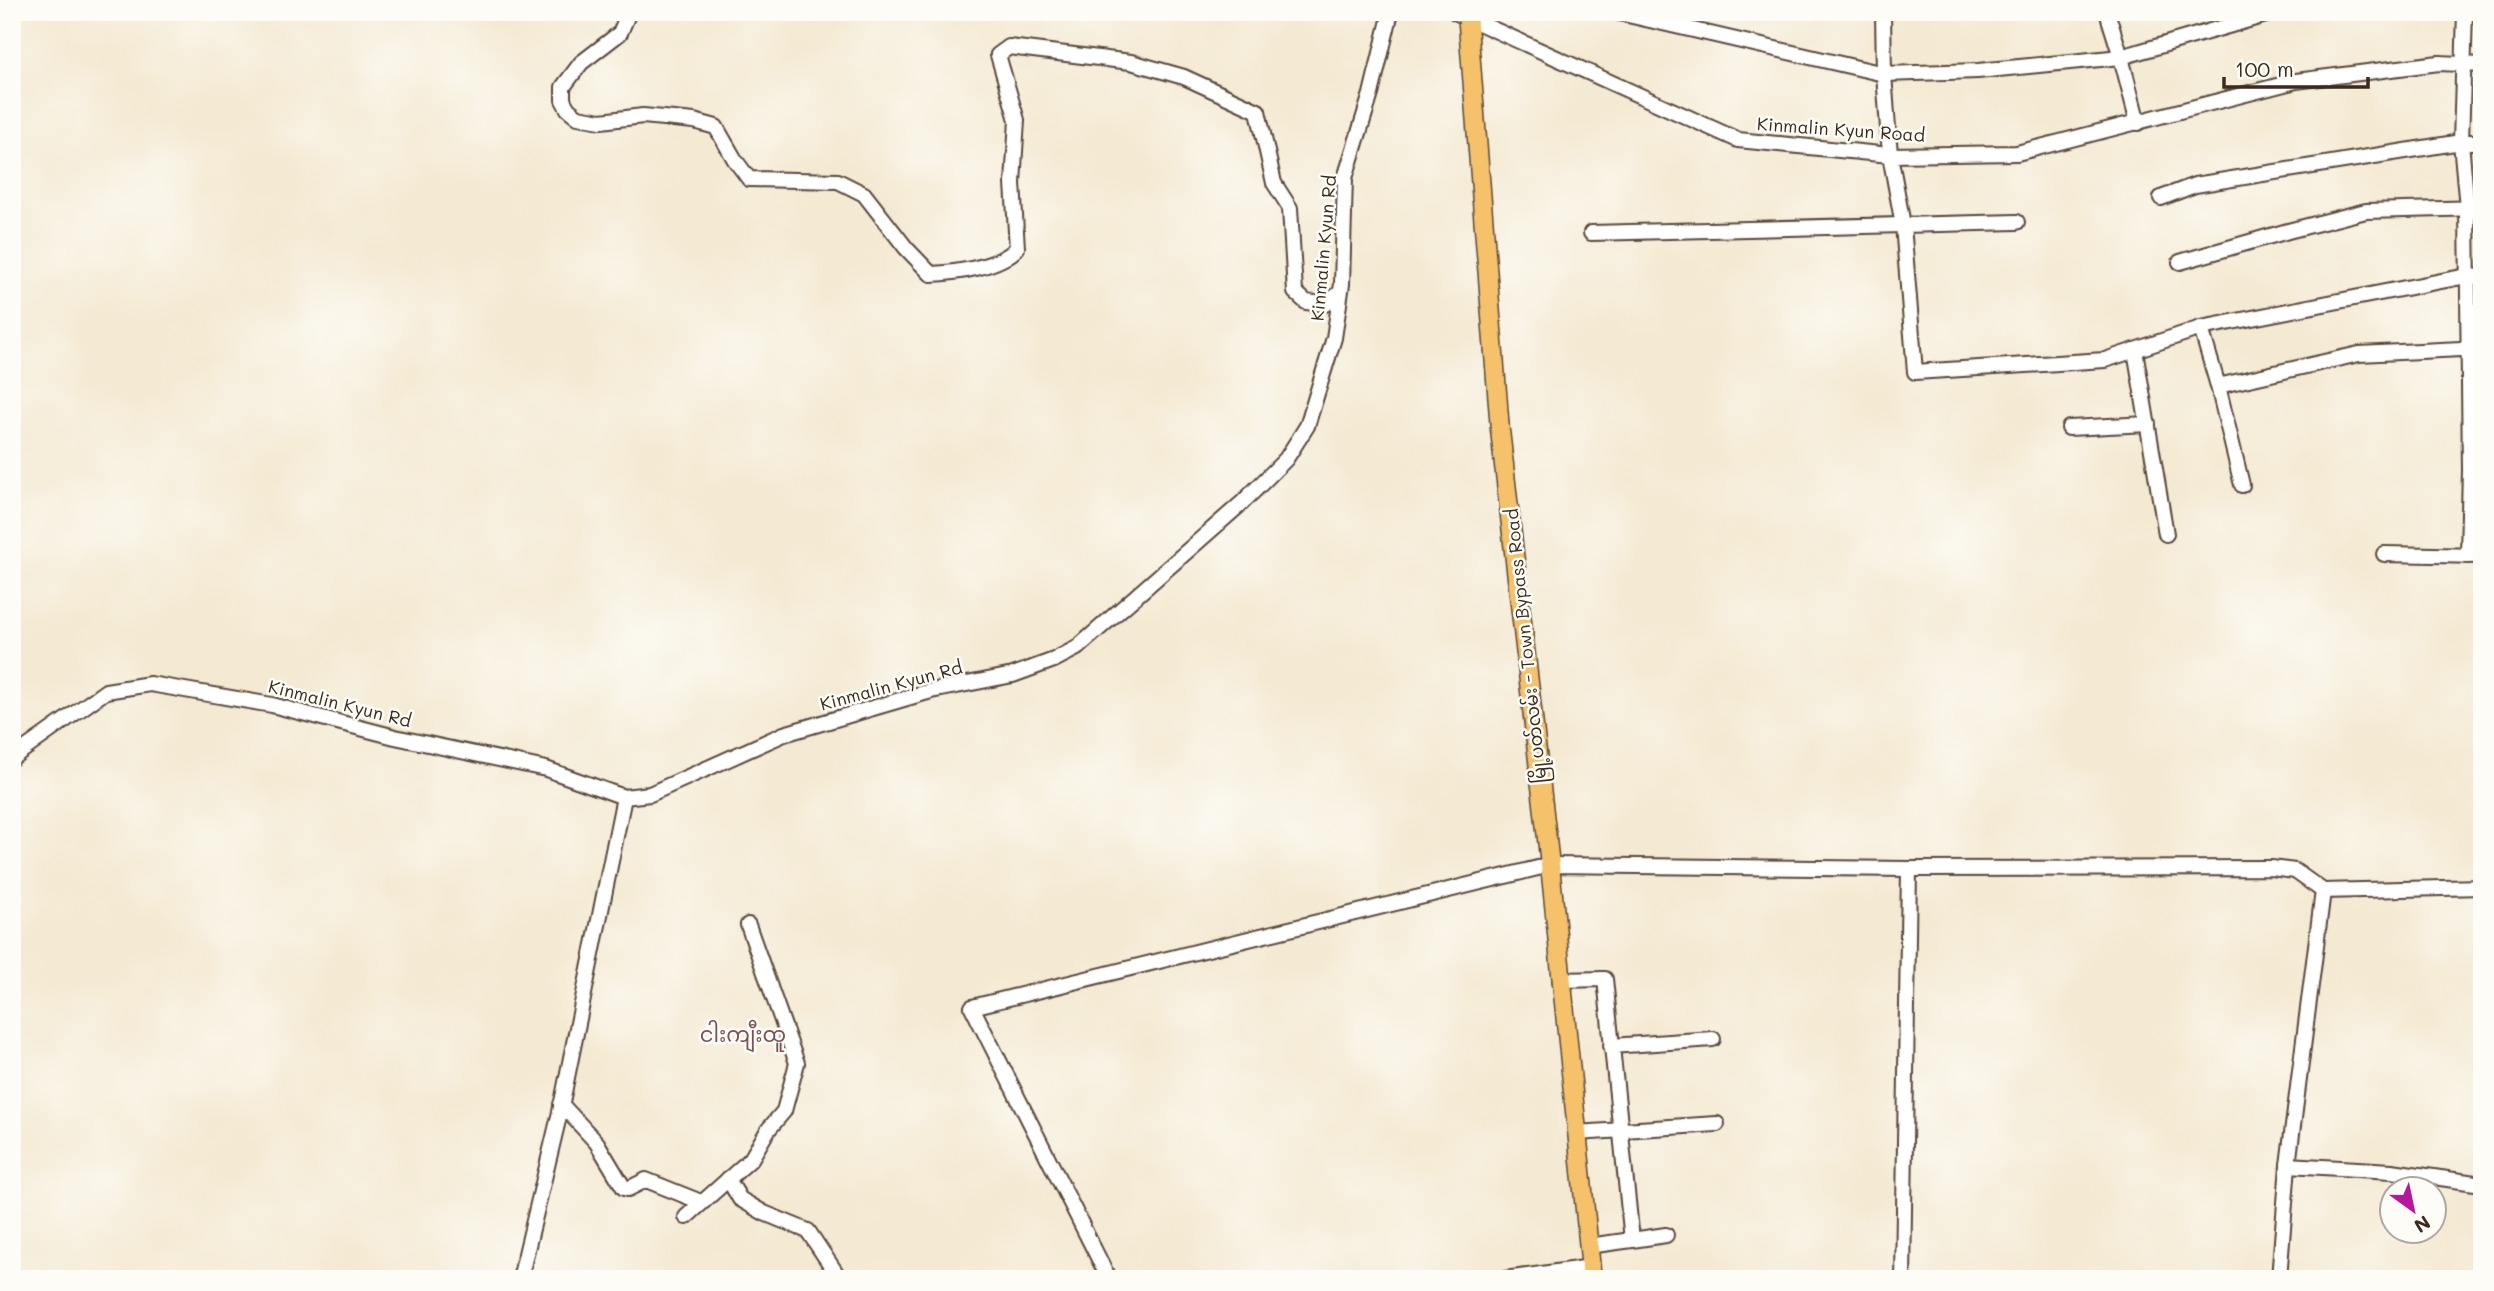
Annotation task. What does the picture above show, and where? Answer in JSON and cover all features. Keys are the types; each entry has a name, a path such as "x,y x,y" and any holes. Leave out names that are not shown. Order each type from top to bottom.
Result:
{"main road":[{"name":"မြို့ပတ်လမ်း - Town Bypass Road","path":"1463,14 1500,430 1550,865 1591,1273"}],"street":[{"path":"629,12 620,33 581,63 564,87 563,100 568,109 578,117 601,121 643,116 694,121 716,127 750,180 838,181 864,194 906,248 931,274 962,272 1011,255 1017,248 1013,183 1017,120 998,55 1009,47 1028,49 1131,62 1184,77 1258,111 1274,183 1290,208 1295,292 1306,302 1325,304 1340,293"},
{"name":"Kinmalin Kyun Rd","path":"12,758 106,691 150,684 272,705 395,737 546,769 624,797 650,794 784,734 931,691 1013,675 1054,660 1077,648 1243,502 1286,459 1307,426 1334,338 1340,293 1345,177 1371,94 1391,12"},
{"path":"1615,12 1884,74 1978,71 2121,57 2276,12"},
{"path":"1883,12 1890,155 1903,225 1915,372 2105,360 2201,328 2474,276"},
{"path":"2107,12 2138,123"},
{"path":"2384,554 2475,556 2474,208 2461,142 2465,12"},
{"name":"Kinmalin Kyun Road","path":"1463,14 1738,140 1890,155 2017,153 2296,81 2439,63 2482,65"},
{"path":"2161,198 2195,185 2461,142 2482,142"},
{"path":"2180,262 2366,211 2474,208"},
{"path":"1591,233 2017,222"},
{"path":"2201,328 2242,485"},
{"path":"2218,386 2359,354 2475,348"},
{"path":"2135,350 2166,534"},
{"path":"2069,428 2148,424"},
{"path":"520,1279 561,1104 624,797"},
{"path":"1109,1279 972,1007 1550,865 1909,869 2271,868 2295,872 2323,891 2482,887"},
{"path":"1903,1279 1909,869"},
{"path":"2279,1279 2288,1166 2323,891"},
{"path":"686,1217 751,1159 768,1130 784,1111 797,1063 748,925"},
{"path":"1560,980 1605,979 1632,1240"},
{"path":"1611,1046 1713,1039"},
{"path":"561,1104 597,1143 625,1189 646,1180 701,1202"},
{"path":"1576,1133 1717,1124"},
{"path":"2288,1166 2392,1171 2482,1184"},
{"path":"728,1179 740,1199 764,1213 807,1231 840,1279"},
{"path":"1588,1246 1666,1235"},
{"path":"1505,1279 1591,1273"}],"district":[{"name":"ငါးကျီးထူ","path":"743,1033"}]}
